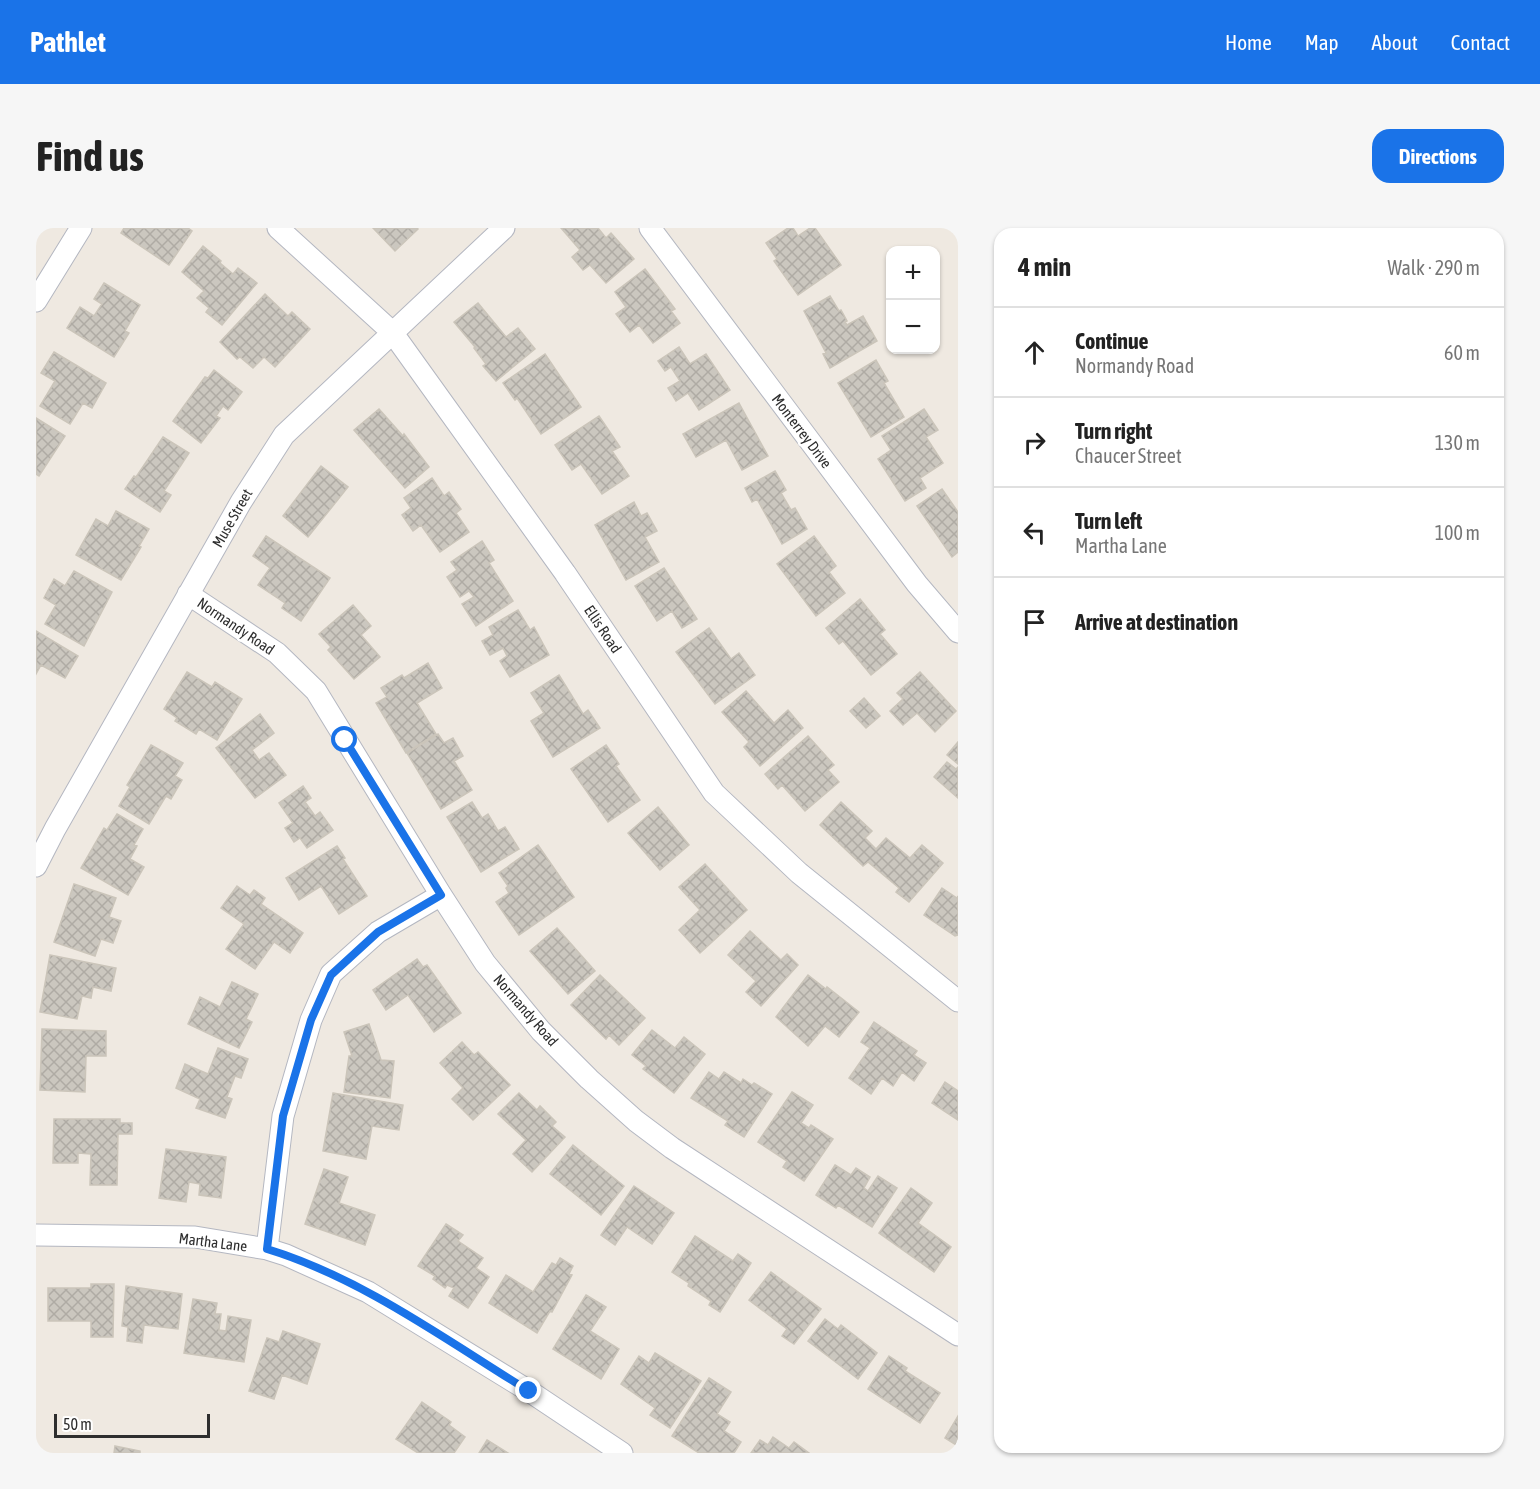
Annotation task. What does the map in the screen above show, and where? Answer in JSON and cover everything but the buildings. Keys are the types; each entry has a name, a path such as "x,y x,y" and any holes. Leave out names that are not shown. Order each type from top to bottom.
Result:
{"street":[{"path":"36,301 81,228"},
{"name":"Ellis Road","path":"278,228 392,332 564,573 714,794 808,880 958,1001"},
{"name":"Muse Street","path":"36,866 188,594 241,502 284,435 504,228"},
{"name":"Monterrey Drive","path":"650,228 917,584 958,632"},
{"name":"Normandy Road","path":"188,594 277,653 316,691 485,963 542,1031 589,1079 636,1121 672,1148 958,1335"},
{"path":"267,1249 283,1116 311,1020 331,975 378,932 441,895"},
{"name":"Martha Lane","path":"36,1235 195,1237 267,1249 286,1255 368,1292 529,1391 622,1453"}],"route":[{"path":"345,740 441,895 378,932 331,975 311,1020 283,1116 267,1249 286,1255 368,1292 529,1391"}]}
